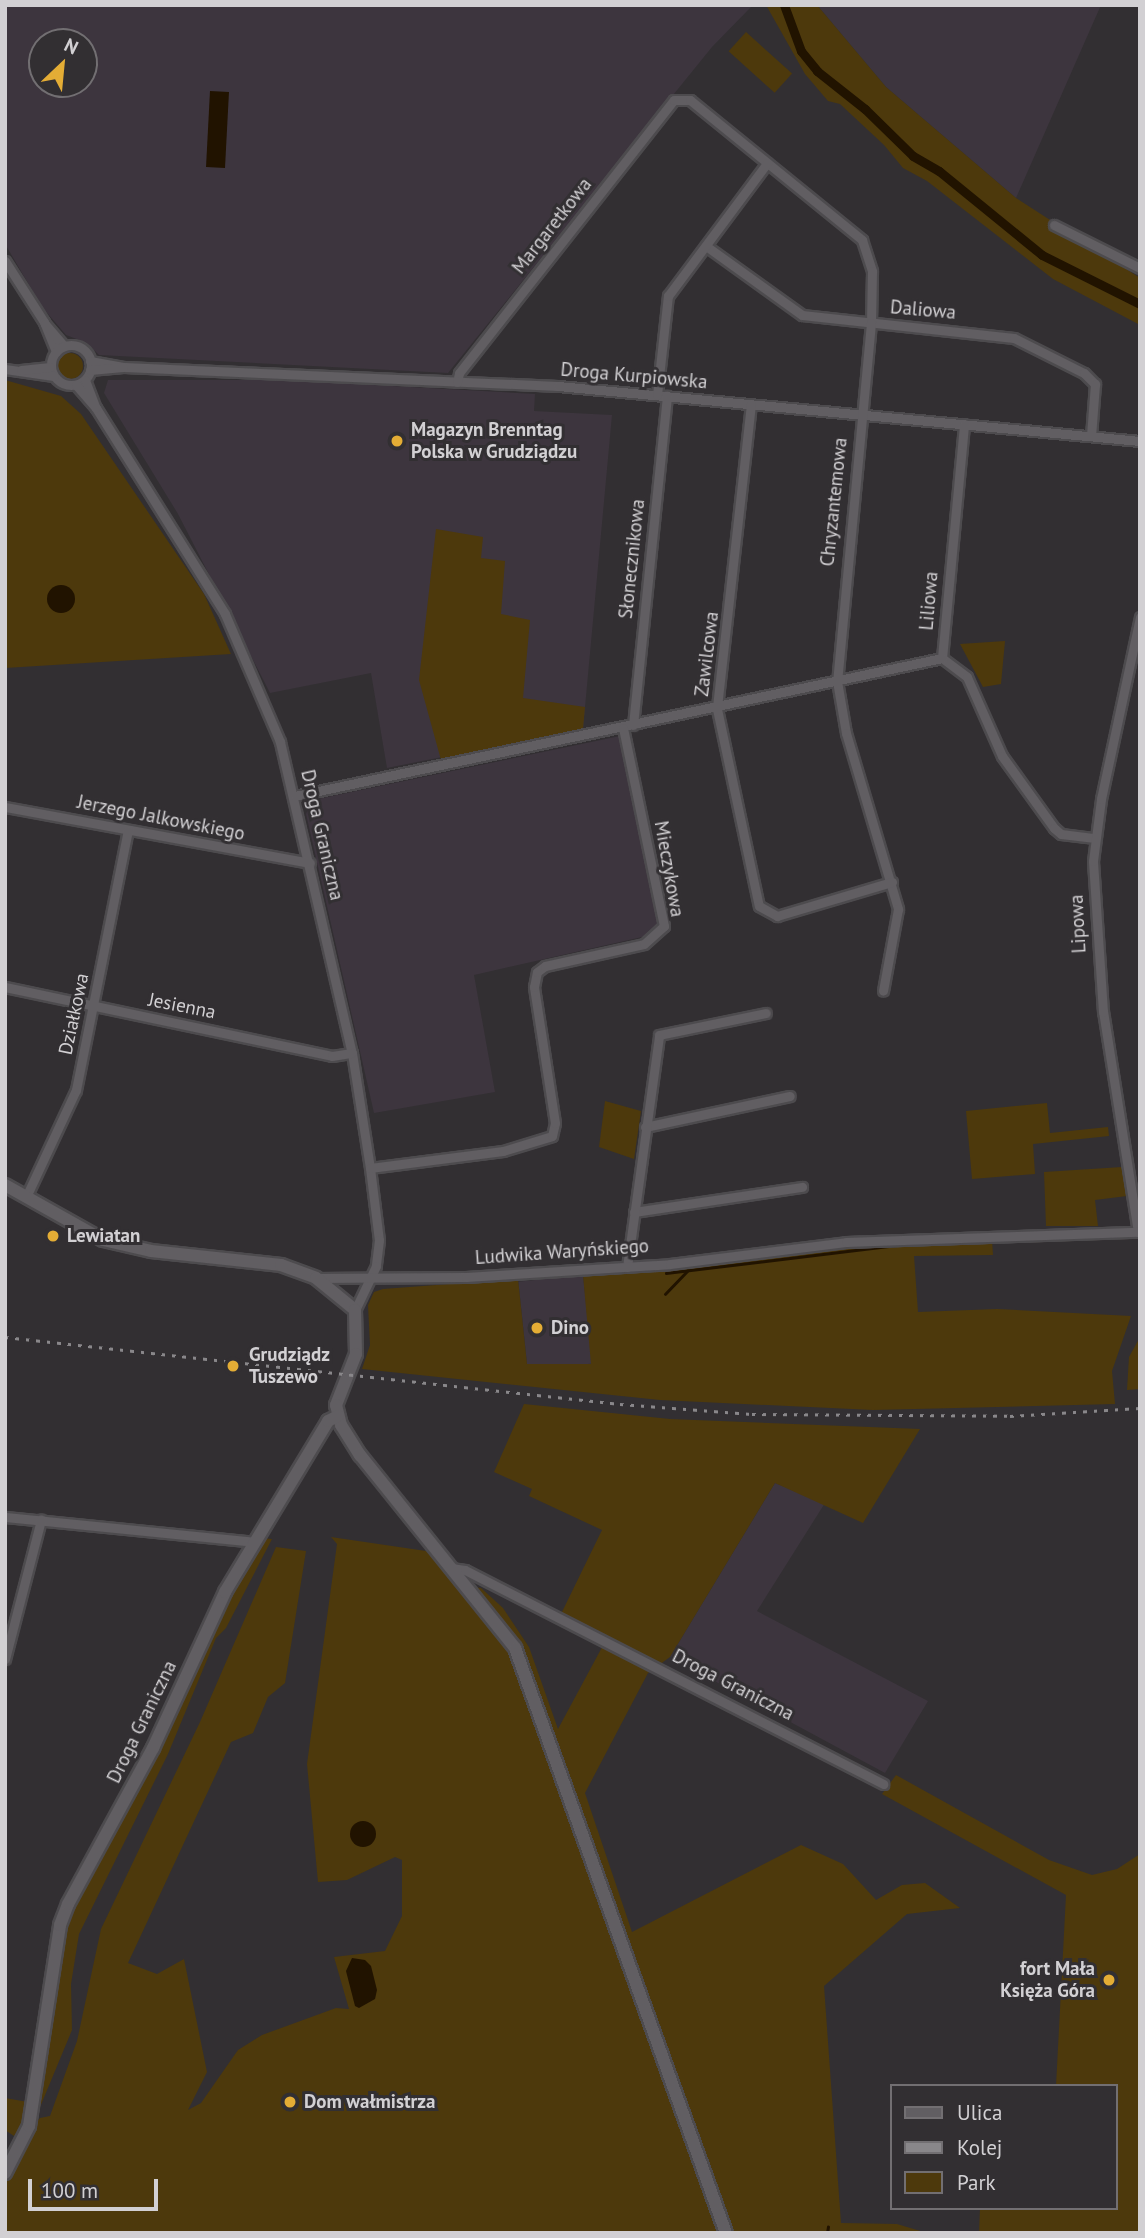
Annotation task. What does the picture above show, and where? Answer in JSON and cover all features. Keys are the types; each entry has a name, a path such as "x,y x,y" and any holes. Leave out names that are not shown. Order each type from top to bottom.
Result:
{"street":[{"name":"Chryzantemowa","path":"682,98 852,229 869,251 871,323 837,681 846,733 898,909 883,991"},
{"name":"Margaretkowa","path":"457,382 459,373 674,100 682,98"},
{"name":"Słonecznikowa","path":"628,727 662,395 668,296 767,163"},
{"path":"1054,225 1140,268"},
{"name":"Daliowa","path":"706,246 802,315 1004,336 1084,373 1095,384 1091,436"},
{"path":"5,261 60,349"},
{"path":"5,369 52,372 63,384 80,382 90,366 77,346 60,349"},
{"path":"52,372 60,349"},
{"name":"Droga Kurpiowska","path":"90,366 457,382 662,395 1140,441"},
{"name":"Droga Graniczna","path":"80,382 225,614 280,742 295,796 352,1053 370,1168 379,1240 372,1281 355,1310"},
{"name":"Zawilcowa","path":"751,404 717,709 759,906 777,916 892,882"},
{"name":"Liliowa","path":"964,424 942,658 967,677 1002,756 1054,828 1061,834 1095,838"},
{"name":"Lipowa","path":"1139,1232 1117,1119 1096,949 1095,838 1140,617"},
{"path":"295,796 717,709 942,658"},
{"name":"Mieczykowa","path":"370,1168 503,1152 552,1136 555,1123 534,987 537,972 545,967 644,944 664,926 628,727"},
{"name":"Jerzego Jalkowskiego","path":"5,807 310,863"},
{"name":"Działkowa","path":"26,1197 72,1104 94,1007 128,830"},
{"name":"Jesienna","path":"5,987 332,1056 352,1053"},
{"path":"627,1267 659,1035 766,1013"},
{"path":"645,1127 790,1096"},
{"name":"Ludwika Waryńskiego","path":"5,1185 123,1247 258,1260 316,1278 372,1281 627,1267 846,1242 1139,1232"},
{"path":"634,1212 802,1187"},
{"path":"316,1278 355,1310 356,1354 338,1398 338,1416 360,1455 515,1648 530,1681 726,2233"},
{"name":"Droga Graniczna","path":"5,2173 29,2126 60,1925 68,1904 153,1748 225,1592 328,1421 338,1416"},
{"path":"5,1517 254,1542"},
{"path":"5,1659 41,1520"},
{"name":"Droga Graniczna","path":"451,1568 465,1570 883,1784"}],"shaded area":[{"path":"5,5 753,5 712,47 448,373 99,355 87,343 66,335 42,307 5,244"},
{"path":"817,5 1101,5 1016,198 886,87"},
{"path":"210,91 229,92 225,168 206,167"},
{"path":"108,380 283,380 535,394 534,411 612,415 583,729 387,768 371,673 270,693 178,514 104,393"},
{"path":"61,585 71,589 75,599 71,609 61,613 51,609 47,599 51,589"},
{"path":"620,736 661,925 651,935 474,975 495,1092 374,1113 306,814 313,800"},
{"path":"583,1275 592,1364 528,1370 518,1282"},
{"path":"775,1483 825,1503 757,1611 928,1701 885,1773 670,1657"},
{"path":"363,1821 372,1825 376,1834 372,1843 363,1847 354,1843 350,1834 354,1825"},
{"path":"352,1958 365,1960 371,1966 377,1990 375,1999 359,2008 355,2006 346,1971"}],"green space":[{"path":"766,5 817,5 886,87 1016,198 1140,278 1140,325 1053,279 927,181 903,168 884,145 840,104 828,101 805,74"},
{"path":"746,32 792,73 775,93 729,51"},
{"path":"70,353 79,357 83,366 79,375 70,379 61,375 57,366 61,357"},
{"path":"5,380 61,396 81,414 204,594 231,654 5,668"},
{"path":"436,529 483,537 481,558 505,561 501,614 530,620 523,698 585,707 583,729 441,760 419,680"},
{"path":"1005,641 1001,684 983,687 960,644"},
{"path":"605,1101 641,1111 634,1159 599,1147"},
{"path":"1047,1103 1050,1133 1108,1127 1109,1136 1033,1144 1035,1174 972,1179 966,1111"},
{"path":"1122,1167 1127,1196 1095,1200 1098,1226 1046,1226 1044,1172"},
{"path":"992,1240 993,1255 914,1256 918,1312 997,1309 1131,1316 1112,1371 1115,1404 873,1410 660,1400 362,1369 370,1345 368,1305 374,1292 383,1289 518,1279 527,1364 591,1364 583,1275 872,1245"},
{"path":"1140,1337 1140,1389 1127,1390 1129,1357"},
{"path":"524,1404 670,1419 920,1429 863,1523 775,1483 670,1657 648,1673 585,1793 632,1932 801,1845 843,1864 876,1900 902,1885 925,1883 960,1908 907,1914 824,1986 841,2223 897,2224 927,2233 5,2233 5,2181 22,2138 40,2118 50,2116 77,2041 101,1929 200,1722 276,1547 306,1551 285,1683 268,1697 253,1733 231,1742 128,1963 157,1974 184,1959 207,2072 188,2110 201,2103 238,2050 262,2035 336,2008 349,2009 334,1957 385,1951 402,1916 402,1860 395,1857 347,1880 318,1882 307,1764 337,1544 331,1537 426,1551 458,1585 481,1588 503,1608 529,1647 558,1729 607,1638 561,1614 602,1530 529,1496 532,1489 494,1472"},
{"path":"262,1538 272,1539 226,1628 216,1638 168,1754 79,1934 71,1984 72,2030 38,2112 65,1927 158,1748 229,1593"},
{"path":"896,1775 1049,1860 1092,1875 1117,1869 1140,1854 1140,2233 979,2233 980,2210 1117,2210 1117,2084 1056,2084 1066,1895 882,1794"},
{"path":"5,2098 28,2102 25,2123 14,2136 5,2130"}],"waterway":[{"path":"784,5 801,51 817,71 865,109 913,156 939,171 1042,255 1140,304"},
{"path":"1017,1241 1130,1237"},
{"path":"942,1243 1002,1241"},
{"path":"666,1273 896,1245"},
{"path":"665,1294 687,1271"},
{"path":"827,2233 828,2227"}],"railway":[{"path":"5,1337 620,1404 752,1414 1010,1416 1140,1408"}],"place":[{"name":"Magazyn Brenntag Polska w Grudziądzu","path":"397,441"},
{"name":"Lewiatan","path":"53,1236"},
{"name":"Dino","path":"537,1328"},
{"name":"Grudziądz Tuszewo","path":"233,1366"},
{"name":"fort Mała Księża Góra","path":"1109,1980"},
{"name":"Dom wałmistrza","path":"290,2102"}]}
